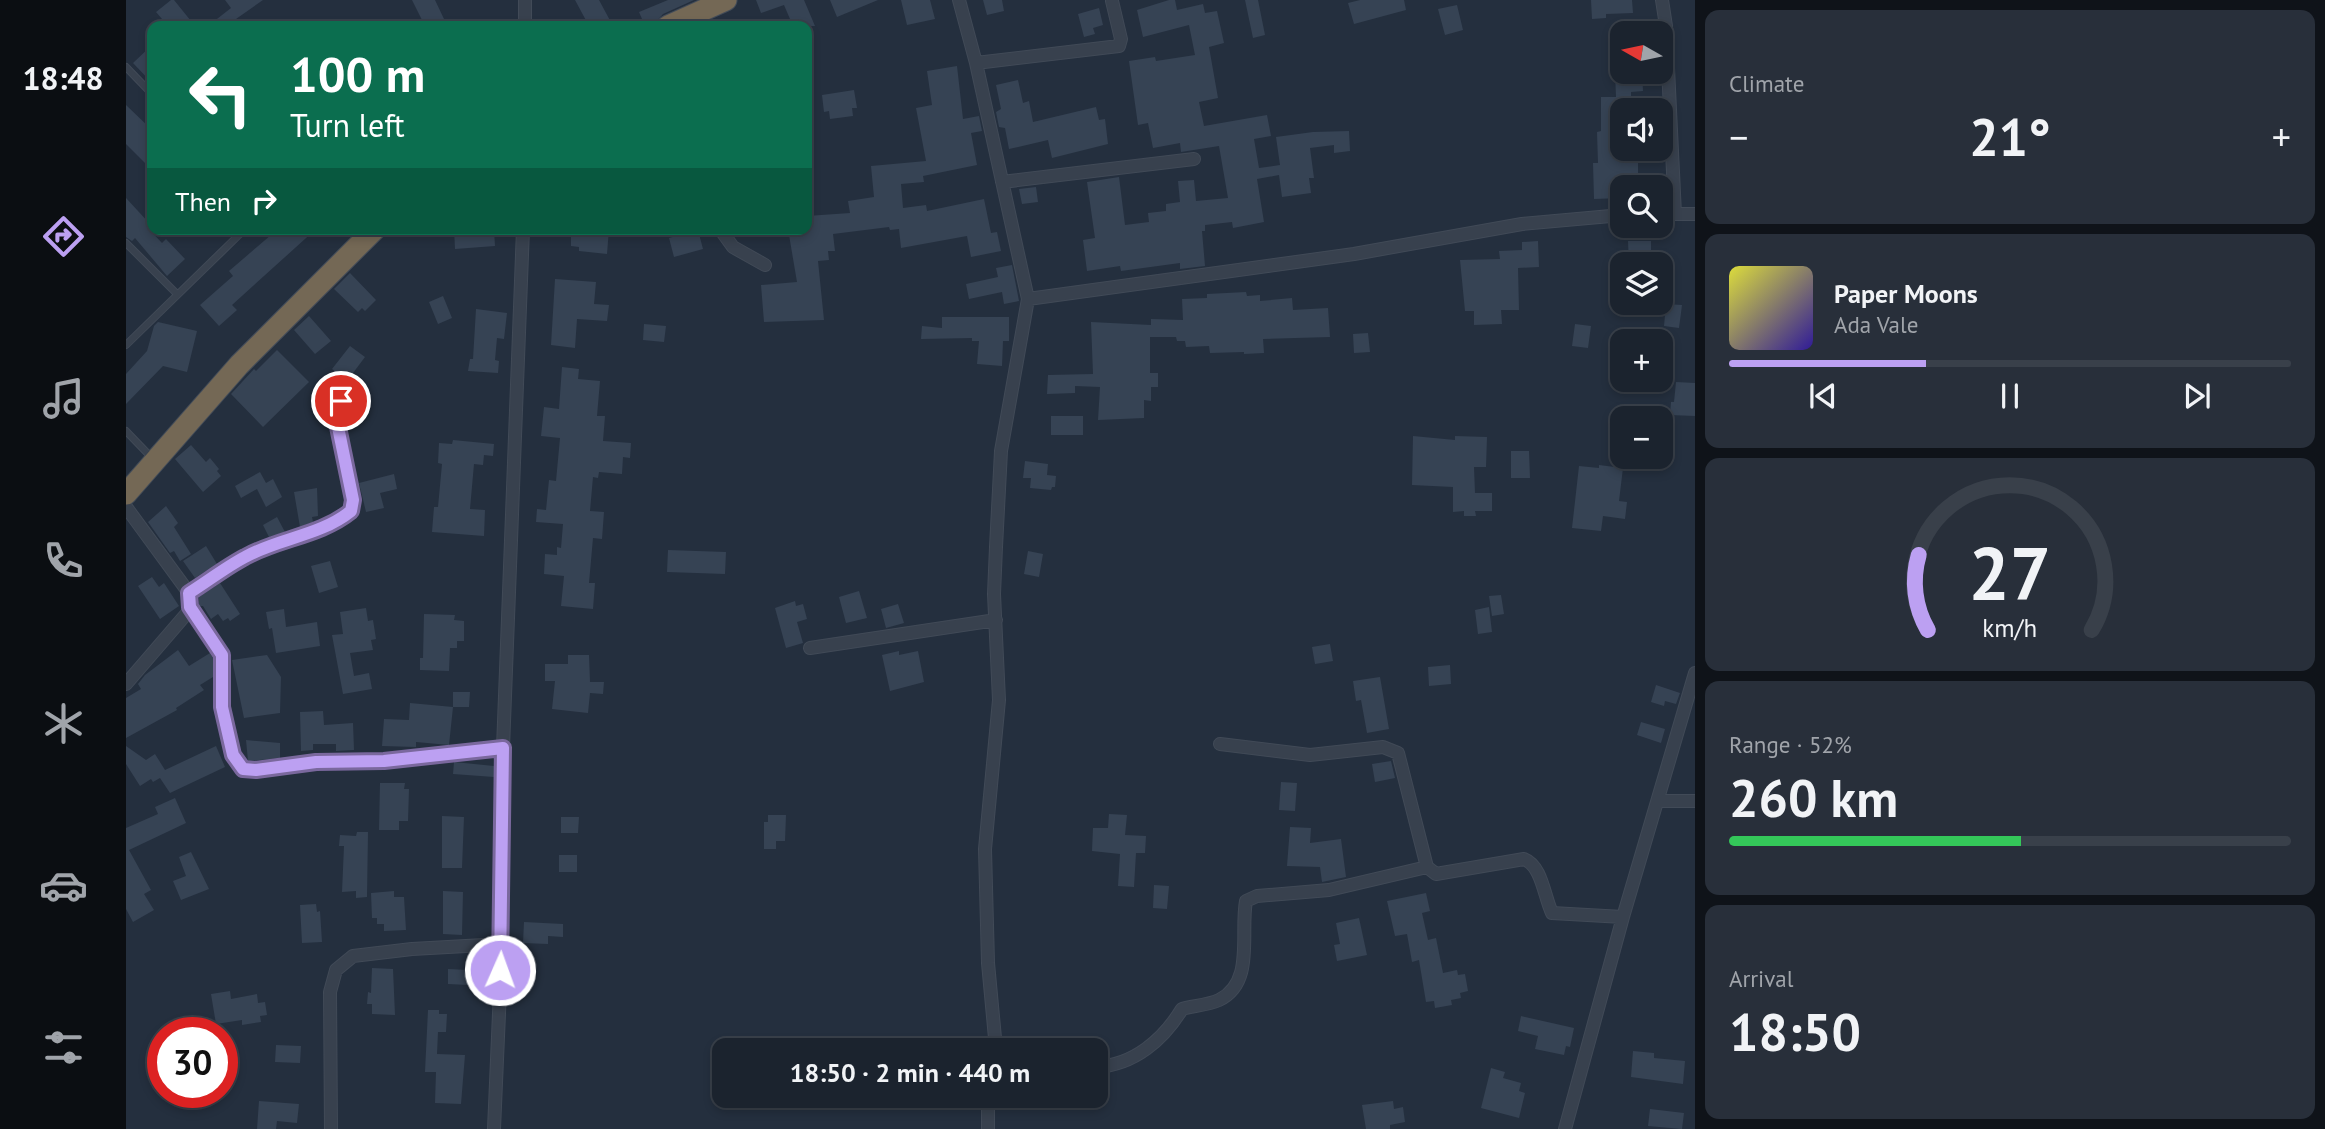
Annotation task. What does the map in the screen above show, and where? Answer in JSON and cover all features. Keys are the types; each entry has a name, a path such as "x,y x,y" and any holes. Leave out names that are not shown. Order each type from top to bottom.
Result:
{"highway":[{"path":"679,21 726,0"},
{"path":"126,494 239,365 369,235"}],"street":[{"path":"525,0 525,21"},
{"path":"959,0 976,63 1028,299 1001,450 996,620 999,700 985,849 988,964 995,1038"},
{"path":"976,63 1119,46 1121,39 1113,0"},
{"path":"1662,0 1666,26 1675,214 1695,214"},
{"path":"1002,182 1194,159"},
{"path":"1028,299 1354,254 1565,218 1610,216"},
{"path":"494,1129 502,944 503,748 523,235"},
{"path":"724,235 733,247 765,265"},
{"path":"126,684 189,600 245,557 297,539 339,520 351,511 353,500 338,427 341,401"},
{"path":"126,507 189,600 222,655 222,707 233,755 243,769 256,770 316,762 384,761 503,748"},
{"path":"810,648 996,620"},
{"path":"1565,1129 1623,917 1695,673"},
{"path":"1220,744 1310,755 1383,747 1394,750 1398,753 1427,867 1436,874 1524,859 1532,862 1537,871 1552,913 1623,917"},
{"path":"1658,801 1695,801"},
{"path":"1108,1066 1144,1051 1167,1032 1182,1009 1217,1000 1232,992 1241,975 1245,901 1257,896 1362,884 1427,867"},
{"path":"331,1129 330,992 332,979 341,964 353,956 364,954 502,944"},
{"path":"988,1108 988,1129"}],"lane":[{"path":"126,67 147,89"},
{"path":"126,345 176,293 239,235"},
{"path":"126,243 176,293"},
{"path":"126,255 132,249"},
{"path":"126,431 153,460"}],"building":[{"path":"174,0 191,21 164,21 156,12"},
{"path":"225,0 263,0 233,21 214,21 231,8"},
{"path":"412,0 435,0 444,19 422,21"},
{"path":"575,0 599,0 610,21 586,21"},
{"path":"668,0 694,0 663,14 657,21 643,21 639,12"},
{"path":"756,0 804,0 815,26 812,26 812,21 791,21 784,5 761,13"},
{"path":"830,0 878,0 837,17"},
{"path":"901,0 930,0 935,19 907,25"},
{"path":"983,0 1002,0 1004,11 987,15"},
{"path":"1175,0 1177,10 1203,4 1205,13 1217,11 1224,43 1209,47 1218,98 1199,102 1204,126 1267,115 1271,136 1254,139 1259,168 1280,165 1276,137 1349,131 1350,151 1334,153 1334,145 1310,148 1314,178 1309,178 1311,193 1282,197 1279,175 1257,179 1264,222 1233,228 1232,222 1205,225 1205,231 1202,231 1205,266 1180,269 1180,263 1121,271 1120,266 1087,271 1083,240 1095,238 1087,182 1119,177 1125,225 1149,222 1148,213 1166,211 1166,204 1180,202 1178,181 1194,180 1196,201 1228,198 1219,146 1181,152 1180,143 1153,148 1148,123 1138,125 1129,61 1155,57 1156,61 1195,55 1189,25 1143,37 1137,10"},
{"path":"1245,0 1258,0 1265,35 1253,38"},
{"path":"1360,0 1404,0 1406,10 1354,24 1348,3"},
{"path":"1591,0 1632,0 1633,13 1606,14 1606,18 1592,19"},
{"path":"1457,5 1463,30 1445,35 1438,9"},
{"path":"1099,8 1103,25 1093,28 1095,34 1084,37 1078,14"},
{"path":"147,50 147,78 133,63"},
{"path":"957,66 963,119 979,116 982,131 971,133 977,165 923,176 924,182 901,184 903,208 926,205 927,211 984,199 991,233 997,232 1001,251 971,257 967,236 901,248 899,229 890,230 889,227 833,234 835,251 828,251 829,260 818,261 824,320 764,322 761,285 797,282 789,235 812,235 812,216 850,213 848,201 874,197 871,166 926,161 916,108 932,105 927,71"},
{"path":"1018,80 1023,103 1029,101 1033,122 1096,107 1099,120 1105,119 1108,144 1052,158 1048,140 1009,149 1005,128 999,127 996,112 1001,109 996,85"},
{"path":"1615,84 1643,84 1643,91 1631,92 1631,98 1610,98 1610,161 1638,161 1638,173 1644,175 1610,175 1610,198 1594,199 1593,163 1598,163 1597,132 1601,131 1601,97 1616,97"},
{"path":"854,90 857,108 852,108 853,116 830,119 829,111 824,112 822,95"},
{"path":"126,105 147,125 147,165 126,144"},
{"path":"1036,187 1038,202 1022,204 1019,189"},
{"path":"126,198 147,221 147,235 154,235 162,243 166,239 185,259 167,276 135,238 132,241 126,237"},
{"path":"271,235 309,235 232,305 237,310 219,326 200,305 233,276 229,271"},
{"path":"454,235 494,235 495,246 455,249"},
{"path":"571,235 609,235 607,254 579,251 579,247 571,246"},
{"path":"699,235 703,249 674,257 669,238"},
{"path":"1538,241 1539,267 1518,268 1519,310 1501,310 1502,324 1474,325 1474,311 1465,311 1460,260 1500,259 1499,251 1522,250 1522,242"},
{"path":"1628,241 1651,241 1651,252 1628,252"},
{"path":"1012,265 1019,301 1004,304 1002,292 969,299 966,284 998,277 996,268"},
{"path":"350,273 376,300 365,311 362,308 358,312 334,289"},
{"path":"555,279 596,282 594,304 609,305 607,321 577,319 575,348 551,345"},
{"path":"1246,292 1247,296 1260,295 1260,301 1292,298 1293,310 1328,308 1330,337 1263,339 1264,353 1244,354 1210,353 1209,346 1186,347 1185,341 1177,341 1176,337 1150,337 1150,373 1158,373 1158,387 1151,387 1151,401 1144,400 1144,418 1098,420 1100,387 1075,386 1075,393 1047,394 1048,375 1093,374 1091,322 1151,325 1151,319 1183,320 1182,299 1207,298 1207,294"},
{"path":"443,296 452,318 438,324 429,302"},
{"path":"1673,304 1682,305 1679,328 1664,326 1665,315 1673,315"},
{"path":"476,309 507,313 504,339 497,338 495,360 499,361 498,373 468,371 470,359 473,359"},
{"path":"309,316 331,341 315,354 294,330"},
{"path":"942,317 1009,317 1009,341 1003,341 1002,366 977,364 979,341 972,341 972,338 921,339 922,326 942,328"},
{"path":"158,322 197,331 187,372 163,366 126,404 126,374 147,351 154,326"},
{"path":"644,324 666,326 664,342 643,340"},
{"path":"1575,324 1591,326 1588,348 1572,346"},
{"path":"1368,333 1370,352 1354,353 1353,334"},
{"path":"350,346 365,357 347,381 332,369"},
{"path":"277,350 309,382 263,427 231,394 254,369 256,371"},
{"path":"562,367 579,369 578,379 600,381 597,416 605,416 603,441 631,443 630,458 623,457 622,474 599,472 598,478 593,477 590,511 604,512 602,539 593,538 589,583 595,583 593,609 561,606 564,576 544,574 545,554 557,555 557,547 561,548 563,524 536,522 537,509 546,510 549,480 556,481 560,438 541,436 544,407 559,409"},
{"path":"1676,382 1695,383 1695,416 1673,415 1673,406 1671,406 1671,402 1674,402"},
{"path":"1051,416 1083,416 1083,435 1051,435"},
{"path":"1413,436 1455,440 1455,436 1487,437 1486,467 1474,467 1475,493 1492,493 1492,511 1475,511 1476,516 1464,516 1464,511 1453,512 1453,487 1412,485"},
{"path":"453,440 494,444 493,456 484,455 483,465 474,464 470,509 485,510 484,536 432,532 434,507 438,507 442,464 438,463 439,443 452,444"},
{"path":"191,445 206,462 210,458 221,476 203,492 175,459"},
{"path":"1511,451 1529,451 1530,478 1511,478"},
{"path":"1025,461 1048,464 1047,475 1056,476 1055,487 1051,490 1030,488 1031,478 1023,478"},
{"path":"1599,465 1610,466 1610,469 1623,469 1619,501 1627,502 1625,519 1603,516 1601,531 1572,528 1579,466 1599,468"},
{"path":"260,472 266,483 273,479 282,497 266,507 257,489 241,498 235,486"},
{"path":"394,474 397,489 380,493 384,508 366,512 359,483"},
{"path":"317,488 318,516 312,517 313,522 300,527 294,492"},
{"path":"166,506 178,523 174,527 191,554 180,561 174,551 170,553 148,522"},
{"path":"277,517 285,532 269,537 263,525"},
{"path":"206,546 217,564 195,578 183,561"},
{"path":"668,550 726,552 725,574 667,572"},
{"path":"1028,551 1043,554 1039,577 1024,574"},
{"path":"330,561 338,587 319,593 311,566"},
{"path":"152,577 159,587 164,583 179,606 160,619 138,586"},
{"path":"220,583 240,614 230,621 228,618 223,621 218,614 211,619 203,606 199,606 199,597"},
{"path":"859,591 867,618 846,623 839,597"},
{"path":"1501,595 1504,614 1492,616 1489,596"},
{"path":"795,601 796,606 803,604 807,619 797,622 803,643 786,648 775,608"},
{"path":"898,604 904,623 886,628 881,609"},
{"path":"1489,607 1492,632 1478,634 1475,610"},
{"path":"366,608 368,621 373,620 376,639 371,640 373,650 350,653 354,676 369,673 372,689 343,694 332,635 343,634 340,612"},
{"path":"284,609 286,627 317,622 320,646 276,653 266,612"},
{"path":"424,614 455,615 454,620 464,621 464,641 457,641 457,648 450,648 449,671 420,670 420,658 423,658"},
{"path":"1330,644 1333,661 1315,664 1312,647"},
{"path":"178,650 189,666 210,653 213,658 213,677 200,685 204,690 176,708 177,710 126,738 126,698 141,689 138,684 145,675"},
{"path":"899,651 899,655 918,651 924,682 890,691 882,655"},
{"path":"267,655 281,677 280,713 244,718 232,660"},
{"path":"568,655 589,655 590,682 604,682 603,694 590,693 588,713 552,709 555,681 545,681 545,664 568,664"},
{"path":"1450,665 1451,684 1429,686 1428,667"},
{"path":"1380,677 1389,729 1367,733 1361,700 1356,701 1353,681"},
{"path":"1656,685 1680,693 1676,704 1665,701 1664,706 1651,702"},
{"path":"453,692 470,692 469,707 453,707"},
{"path":"410,703 453,707 449,745 416,742 416,747 382,746 384,719 409,720"},
{"path":"323,711 324,725 353,723 354,750 336,751 336,744 313,744 313,750 301,751 300,712"},
{"path":"1641,722 1665,729 1661,743 1637,735"},
{"path":"246,740 280,743 280,758 248,761"},
{"path":"126,746 146,760 155,754 165,770 216,746 225,767 170,793 160,778 153,782 151,779 140,786 126,764"},
{"path":"1391,761 1395,778 1375,782 1372,764"},
{"path":"454,762 494,766 494,777 453,774"},
{"path":"1281,782 1297,783 1295,811 1279,810"},
{"path":"380,783 405,783 404,789 409,789 408,821 399,821 399,830 379,830"},
{"path":"175,798 186,823 129,850 151,890 144,894 154,910 133,922 126,909 126,828 158,814 155,807"},
{"path":"1109,814 1127,815 1125,835 1146,836 1145,853 1136,853 1134,887 1118,886 1120,854 1092,851 1093,828 1108,828"},
{"path":"768,815 786,815 785,841 776,841 776,849 764,849 764,822 768,822"},
{"path":"442,816 464,817 462,868 442,868"},
{"path":"561,817 579,817 578,833 561,833"},
{"path":"1290,827 1311,828 1310,843 1341,839 1346,877 1322,882 1320,867 1287,866"},
{"path":"357,832 368,832 367,897 356,898 356,891 342,892 344,846 339,846 340,835 356,836"},
{"path":"191,852 209,889 181,900 173,881 186,876 179,857"},
{"path":"559,855 577,855 577,872 559,872"},
{"path":"1154,885 1169,886 1167,909 1153,908"},
{"path":"394,891 394,897 404,897 406,930 384,931 384,924 377,924 377,918 372,918 371,893"},
{"path":"443,891 463,892 462,935 443,934"},
{"path":"1426,893 1430,911 1422,913 1428,940 1436,938 1443,973 1457,970 1458,975 1465,974 1468,991 1460,993 1461,998 1451,1000 1452,1005 1435,1008 1434,1001 1426,1002 1419,960 1412,962 1407,934 1395,936 1387,901"},
{"path":"316,904 317,912 320,911 322,942 302,943 300,905"},
{"path":"1359,918 1367,955 1337,961 1334,945 1340,944 1336,923"},
{"path":"524,922 563,924 563,937 548,936 548,944 523,943"},
{"path":"372,968 393,969 395,1015 372,1014 372,1004 367,1004 368,992 371,993"},
{"path":"448,969 468,970 468,985 448,984"},
{"path":"230,991 231,999 257,994 258,1003 265,1002 267,1015 260,1016 261,1022 242,1025 242,1020 238,1021 238,1017 215,1017 211,994"},
{"path":"428,1010 439,1010 439,1014 447,1014 446,1032 438,1032 437,1054 465,1055 461,1104 435,1103 436,1072 425,1072"},
{"path":"1521,1016 1574,1028 1570,1047 1566,1046 1564,1055 1535,1049 1538,1036 1518,1031"},
{"path":"276,1045 301,1046 300,1063 275,1062"},
{"path":"1633,1051 1654,1053 1654,1058 1685,1061 1683,1084 1631,1077"},
{"path":"1491,1068 1505,1072 1503,1078 1521,1083 1519,1091 1525,1093 1519,1118 1481,1108"},
{"path":"259,1101 299,1104 297,1123 277,1121 276,1129 257,1129"},
{"path":"1393,1101 1394,1109 1403,1107 1405,1122 1390,1125 1390,1129 1366,1129 1362,1105"},
{"path":"1650,1109 1684,1113 1682,1129 1648,1126"}],"route":[{"path":"341,401 338,427 353,500 351,511 339,520 297,539 245,557 189,593 190,607 222,655 222,707 233,755 243,769 256,770 316,762 384,761 503,748 500,970"}]}
